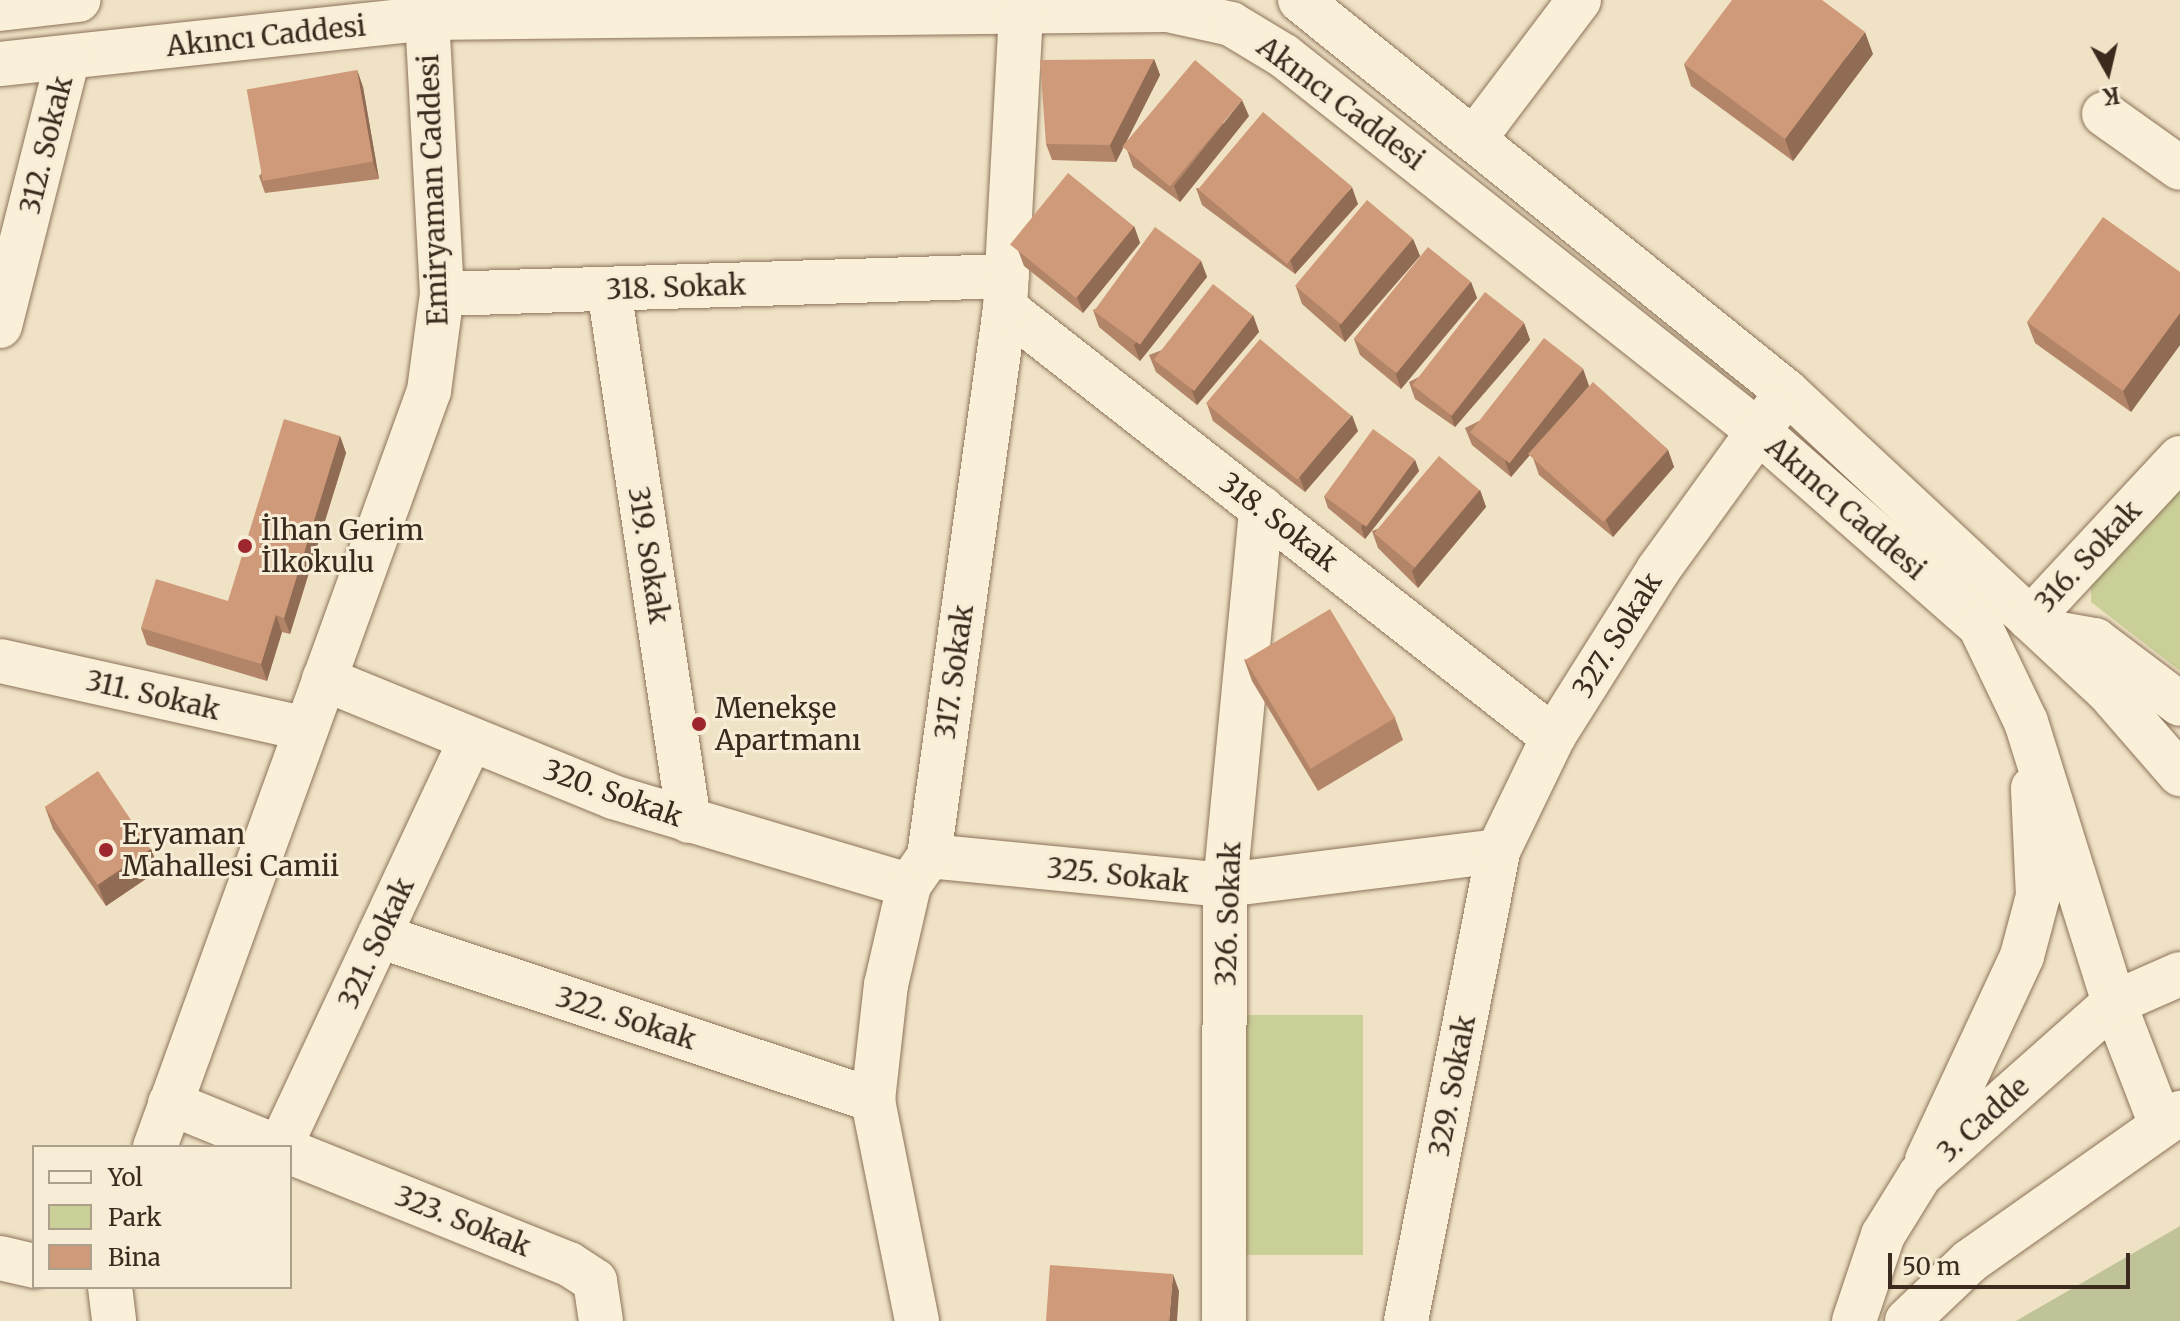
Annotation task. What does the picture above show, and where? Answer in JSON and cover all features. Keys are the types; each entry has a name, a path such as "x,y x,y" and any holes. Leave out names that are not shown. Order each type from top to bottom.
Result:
{"street":[{"path":"0,9 78,0"},
{"name":"Akıncı Caddesi","path":"1300,0 1787,392 2106,689 2180,774"},
{"path":"1474,139 1579,0"},
{"name":"Akıncı Caddesi","path":"0,64 426,9 1168,10 1203,14 1259,39 1758,431 1980,626 2026,722 2114,1003 2170,1118"},
{"name":"Emiryaman Caddesi","path":"156,1145 429,391 442,294 426,9"},
{"name":"317. Sokak","path":"917,1321 873,1100 886,985 919,871 1006,292 1021,12"},
{"name":"312. Sokak","path":"0,326 68,57"},
{"path":"2104,114 2180,168"},
{"name":"318. Sokak","path":"442,294 609,289 1006,292 1261,508 1553,737"},
{"name":"319. Sokak","path":"609,289 689,821"},
{"name":"327. Sokak","path":"1498,851 1553,737 1658,570 1787,392"},
{"name":"316. Sokak","path":"2036,626 2180,458"},
{"name":"326. Sokak","path":"1224,1321 1225,885 1261,508"},
{"path":"2036,626 2074,631 2095,640 2180,704"},
{"name":"311. Sokak","path":"0,661 306,729"},
{"name":"320. Sokak","path":"324,679 471,739 689,821 919,871"},
{"path":"1920,1175 2022,956 2038,896 2026,722"},
{"name":"321. Sokak","path":"280,1145 471,739"},
{"name":"325. Sokak","path":"919,871 1225,885 1498,851"},
{"name":"329. Sokak","path":"1406,1321 1498,851"},
{"name":"322. Sokak","path":"379,936 873,1100"},
{"name":"3. Cadde","path":"1854,1321 1883,1235 1920,1175 2114,1003 2180,974"},
{"path":"170,1103 274,1145"},
{"path":"1907,1321 1970,1261 2170,1118"},
{"name":"323. Sokak","path":"292,1153 569,1264 595,1281 601,1321"},
{"path":"0,1258 32,1266"},
{"path":"110,1289 114,1321"}],"green space":[{"path":"2180,483 2180,671 2091,602 2091,580"},
{"path":"1246,1015 1363,1015 1363,1255 1246,1255"},
{"path":"2180,1226 2180,1321 2016,1321"}],"building":[{"path":"1732,0 1822,0 1865,32 1785,139 1684,64"},
{"path":"1154,59 1110,145 1046,144 1040,60"},
{"path":"1195,60 1242,100 1170,186 1122,147"},
{"path":"357,70 373,162 263,181 247,89"},
{"path":"1263,112 1352,187 1287,264 1198,189"},
{"path":"1068,173 1134,226 1076,298 1010,244"},
{"path":"1367,200 1413,239 1341,324 1295,286"},
{"path":"2103,217 2180,272 2180,313 2123,391 2027,322"},
{"path":"1155,227 1201,261 1140,345 1094,311"},
{"path":"1428,247 1471,282 1396,373 1354,339"},
{"path":"1213,284 1253,315 1194,391 1154,360"},
{"path":"1485,292 1524,323 1452,416 1412,385"},
{"path":"1544,338 1583,369 1510,463 1470,433"},
{"path":"1260,339 1351,415 1297,480 1206,403"},
{"path":"1593,382 1668,450 1603,522 1528,454"},
{"path":"284,419 340,436 284,618 276,615 261,664 141,628 156,579 228,601"},
{"path":"1373,429 1415,460 1366,527 1324,496"},
{"path":"1439,456 1480,490 1415,567 1374,533"},
{"path":"1330,609 1395,718 1311,769 1245,660"},
{"name":"Eryaman Mahallesi Camii","path":"98,771 151,849 98,885 45,807"},
{"path":"1050,1265 1173,1274 1169,1321 1046,1321"}],"place":[{"name":"İlhan Gerim İlkokulu","path":"245,546"},
{"name":"Menekşe Apartmanı","path":"699,724"},
{"name":"Eryaman Mahallesi Camii","path":"106,850"}]}
